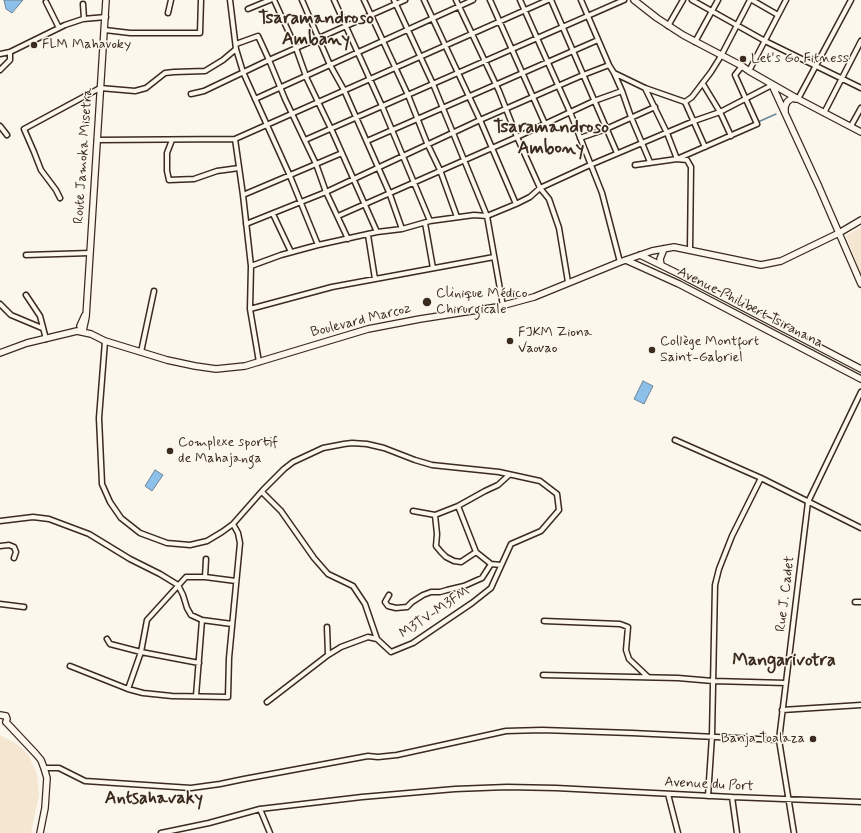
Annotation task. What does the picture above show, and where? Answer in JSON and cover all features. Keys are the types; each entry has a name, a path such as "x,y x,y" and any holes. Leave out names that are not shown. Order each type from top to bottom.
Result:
{"main road":[{"name":"Route Jamoka Misetra","path":"83,331 86,313 106,0"},
{"path":"634,0 668,26 695,42 742,66 772,85 861,132"},
{"path":"772,85 861,284"},
{"path":"785,113 787,102 792,98 798,99"},
{"name":"Boulevard Marcoz","path":"83,331 105,341 167,360 206,368 231,368 259,362 368,329 503,306 534,297 568,282 640,255 674,247 761,264 781,261 839,233 861,220"},
{"path":"661,264 660,259 664,249"},
{"name":"Avenue Philibert Tsiranana","path":"640,255 661,264 861,369"},
{"name":"Avenue Philibert Tsiranana","path":"626,260 679,284 861,379"},
{"path":"679,284 683,276"},
{"path":"728,310 732,301"},
{"path":"0,353 27,343 71,331 83,331"},
{"path":"0,715 3,714 6,716 7,719 3,723 36,754 41,760 44,768 47,778 45,808 40,833"}],"street":[{"path":"168,13 171,0"},
{"path":"104,30 130,34 200,33 201,0"},
{"path":"230,0 236,46 243,72 290,176 318,245"},
{"path":"248,9 270,0"},
{"path":"274,0 296,48 307,78 377,232"},
{"path":"302,0 330,65 344,90 367,141 389,192 402,229"},
{"path":"364,0 396,67 427,143 440,170 457,217"},
{"path":"191,94 204,92 269,60 371,15 395,2 405,0"},
{"path":"424,0 480,120 516,204"},
{"path":"456,0 496,85 540,188 549,199 559,228 568,282"},
{"path":"256,99 307,78 330,65 473,0"},
{"path":"490,0 498,21 545,124"},
{"path":"520,0 570,112 602,193 620,262"},
{"path":"97,140 235,139 498,21 549,0 573,51 617,153"},
{"path":"581,0 622,91 650,162"},
{"path":"304,140 624,0"},
{"path":"668,26 683,0"},
{"path":"692,0 765,41 861,88"},
{"path":"695,42 718,0"},
{"path":"685,102 692,97 703,84 721,56 751,0 778,15"},
{"path":"749,71 786,0"},
{"path":"798,99 851,0"},
{"path":"336,1 415,182 430,221"},
{"path":"46,2 59,28"},
{"path":"395,2 433,84 465,159 487,216 503,306"},
{"path":"83,4 84,19"},
{"path":"0,54 10,52 59,28 84,19 106,17"},
{"path":"60,198 41,170 24,129 100,88 135,91 146,88 165,73 205,71 219,63 236,46 258,36 348,239"},
{"path":"367,141 598,40"},
{"path":"824,113 861,41"},
{"path":"0,70 10,60 10,52"},
{"path":"246,224 326,192 427,143 533,96 609,65"},
{"path":"677,159 757,124 735,75 742,66"},
{"path":"614,74 645,88 685,102 705,147"},
{"path":"703,84 720,112 732,136"},
{"path":"251,266 291,252 377,232 402,229 430,221 474,214 487,216 516,204 530,197 540,188 590,165 642,142 720,112 772,85"},
{"path":"645,88 655,107 677,159"},
{"path":"338,216 389,192 517,137 594,101 622,91"},
{"path":"580,138 606,129 655,107"},
{"path":"851,126 861,108"},
{"path":"0,126 7,136"},
{"path":"235,139 244,195 251,266 250,309 259,362"},
{"path":"172,140 167,153 167,171 169,180 194,179 217,171 239,168"},
{"path":"244,195 342,153"},
{"path":"635,165 677,159 687,160 691,167 690,250"},
{"path":"273,214 291,252"},
{"path":"425,223 433,268"},
{"path":"368,235 374,279"},
{"path":"26,255 90,253"},
{"path":"250,309 332,287 494,257"},
{"path":"141,352 154,291"},
{"path":"26,295 40,316 46,339"},
{"path":"0,304 11,315 42,328"},
{"path":"105,341 99,418 102,484 110,502 121,518 140,533 167,543 190,546 207,541 222,532 232,524 284,469 293,462 323,448 352,443 384,448 432,465 499,472 509,475"},
{"name":"Rue J. Cadet","path":"794,833 779,740 808,502 861,392"},
{"path":"676,440 761,478 861,528"},
{"path":"413,511 435,515 458,506 498,485 509,475"},
{"name":"M3TV-M3FM","path":"377,639 391,652 413,643 466,607 491,588 511,544 540,530 559,510 557,494 540,481 509,475"},
{"path":"708,796 712,736 715,585 719,569 732,536 761,478"},
{"path":"262,492 281,511 314,558 328,574 353,586 365,604 377,639"},
{"path":"458,506 476,552 491,564 501,565"},
{"path":"435,515 437,534 436,546 440,552 454,561 462,562 476,552"},
{"path":"0,521 33,517 69,526 89,534 130,560 160,574 178,585 191,615 202,620 232,624"},
{"path":"70,666 128,689 143,693 172,696 228,697 232,624 240,543 238,533 232,524"},
{"path":"0,546 10,545 14,547 16,552 14,558"},
{"path":"205,577 206,559"},
{"path":"389,595 385,602 388,606 396,608 407,607 423,595 431,592 440,592 464,586 482,578 491,564"},
{"path":"128,689 142,652 147,620 186,577 205,577 236,581"},
{"path":"855,602 861,602"},
{"path":"0,604 24,607"},
{"path":"196,696 202,620"},
{"path":"544,621 620,624 628,627 626,650 629,659 648,678"},
{"path":"327,627 328,654"},
{"path":"267,702 328,654 341,647 368,637 377,639"},
{"path":"107,639 110,644 199,663"},
{"path":"542,675 786,683"},
{"path":"782,710 861,705"},
{"path":"44,768 59,768 85,781 191,788 220,784 244,778 368,756 397,755 506,731 542,730 779,740"},
{"name":"Avenue du Port","path":"161,833 209,823 260,809 455,789 507,787 556,788 861,802"},
{"path":"668,794 678,833"},
{"path":"732,797 737,833"},
{"path":"260,809 270,833"}],"shaded area":[{"path":"861,227 861,275 846,236"},
{"path":"0,735 23,749 29,756 37,774 39,795 31,833 0,833"}],"water":[{"path":"4,0 23,0 12,13 6,9"},
{"path":"643,381 653,386 644,404 634,399"},
{"path":"155,470 163,475 152,491 145,486"}],"waterway":[{"path":"427,0 434,17"},
{"path":"758,122 776,114"}],"place":[{"name":"FLM Mahavoky","path":"34,45"},
{"name":"Let's Go Fitness","path":"743,59"},
{"name":"Clinique Médico Chirurgicale","path":"427,302"},
{"name":"FJKM Ziona Vaovao","path":"510,341"},
{"name":"Collège Montfort Saint-Gabriel","path":"652,350"},
{"name":"Complexe sportif de Mahajanga","path":"170,451"},
{"name":"Banja Toalaza","path":"813,739"}],"district":[{"name":"Tsaramandroso Ambany","path":"316,29"},
{"name":"Tsaramandroso Ambony","path":"551,138"},
{"name":"Mangarivotra","path":"784,661"},
{"name":"Antsahavaky","path":"154,799"}]}
